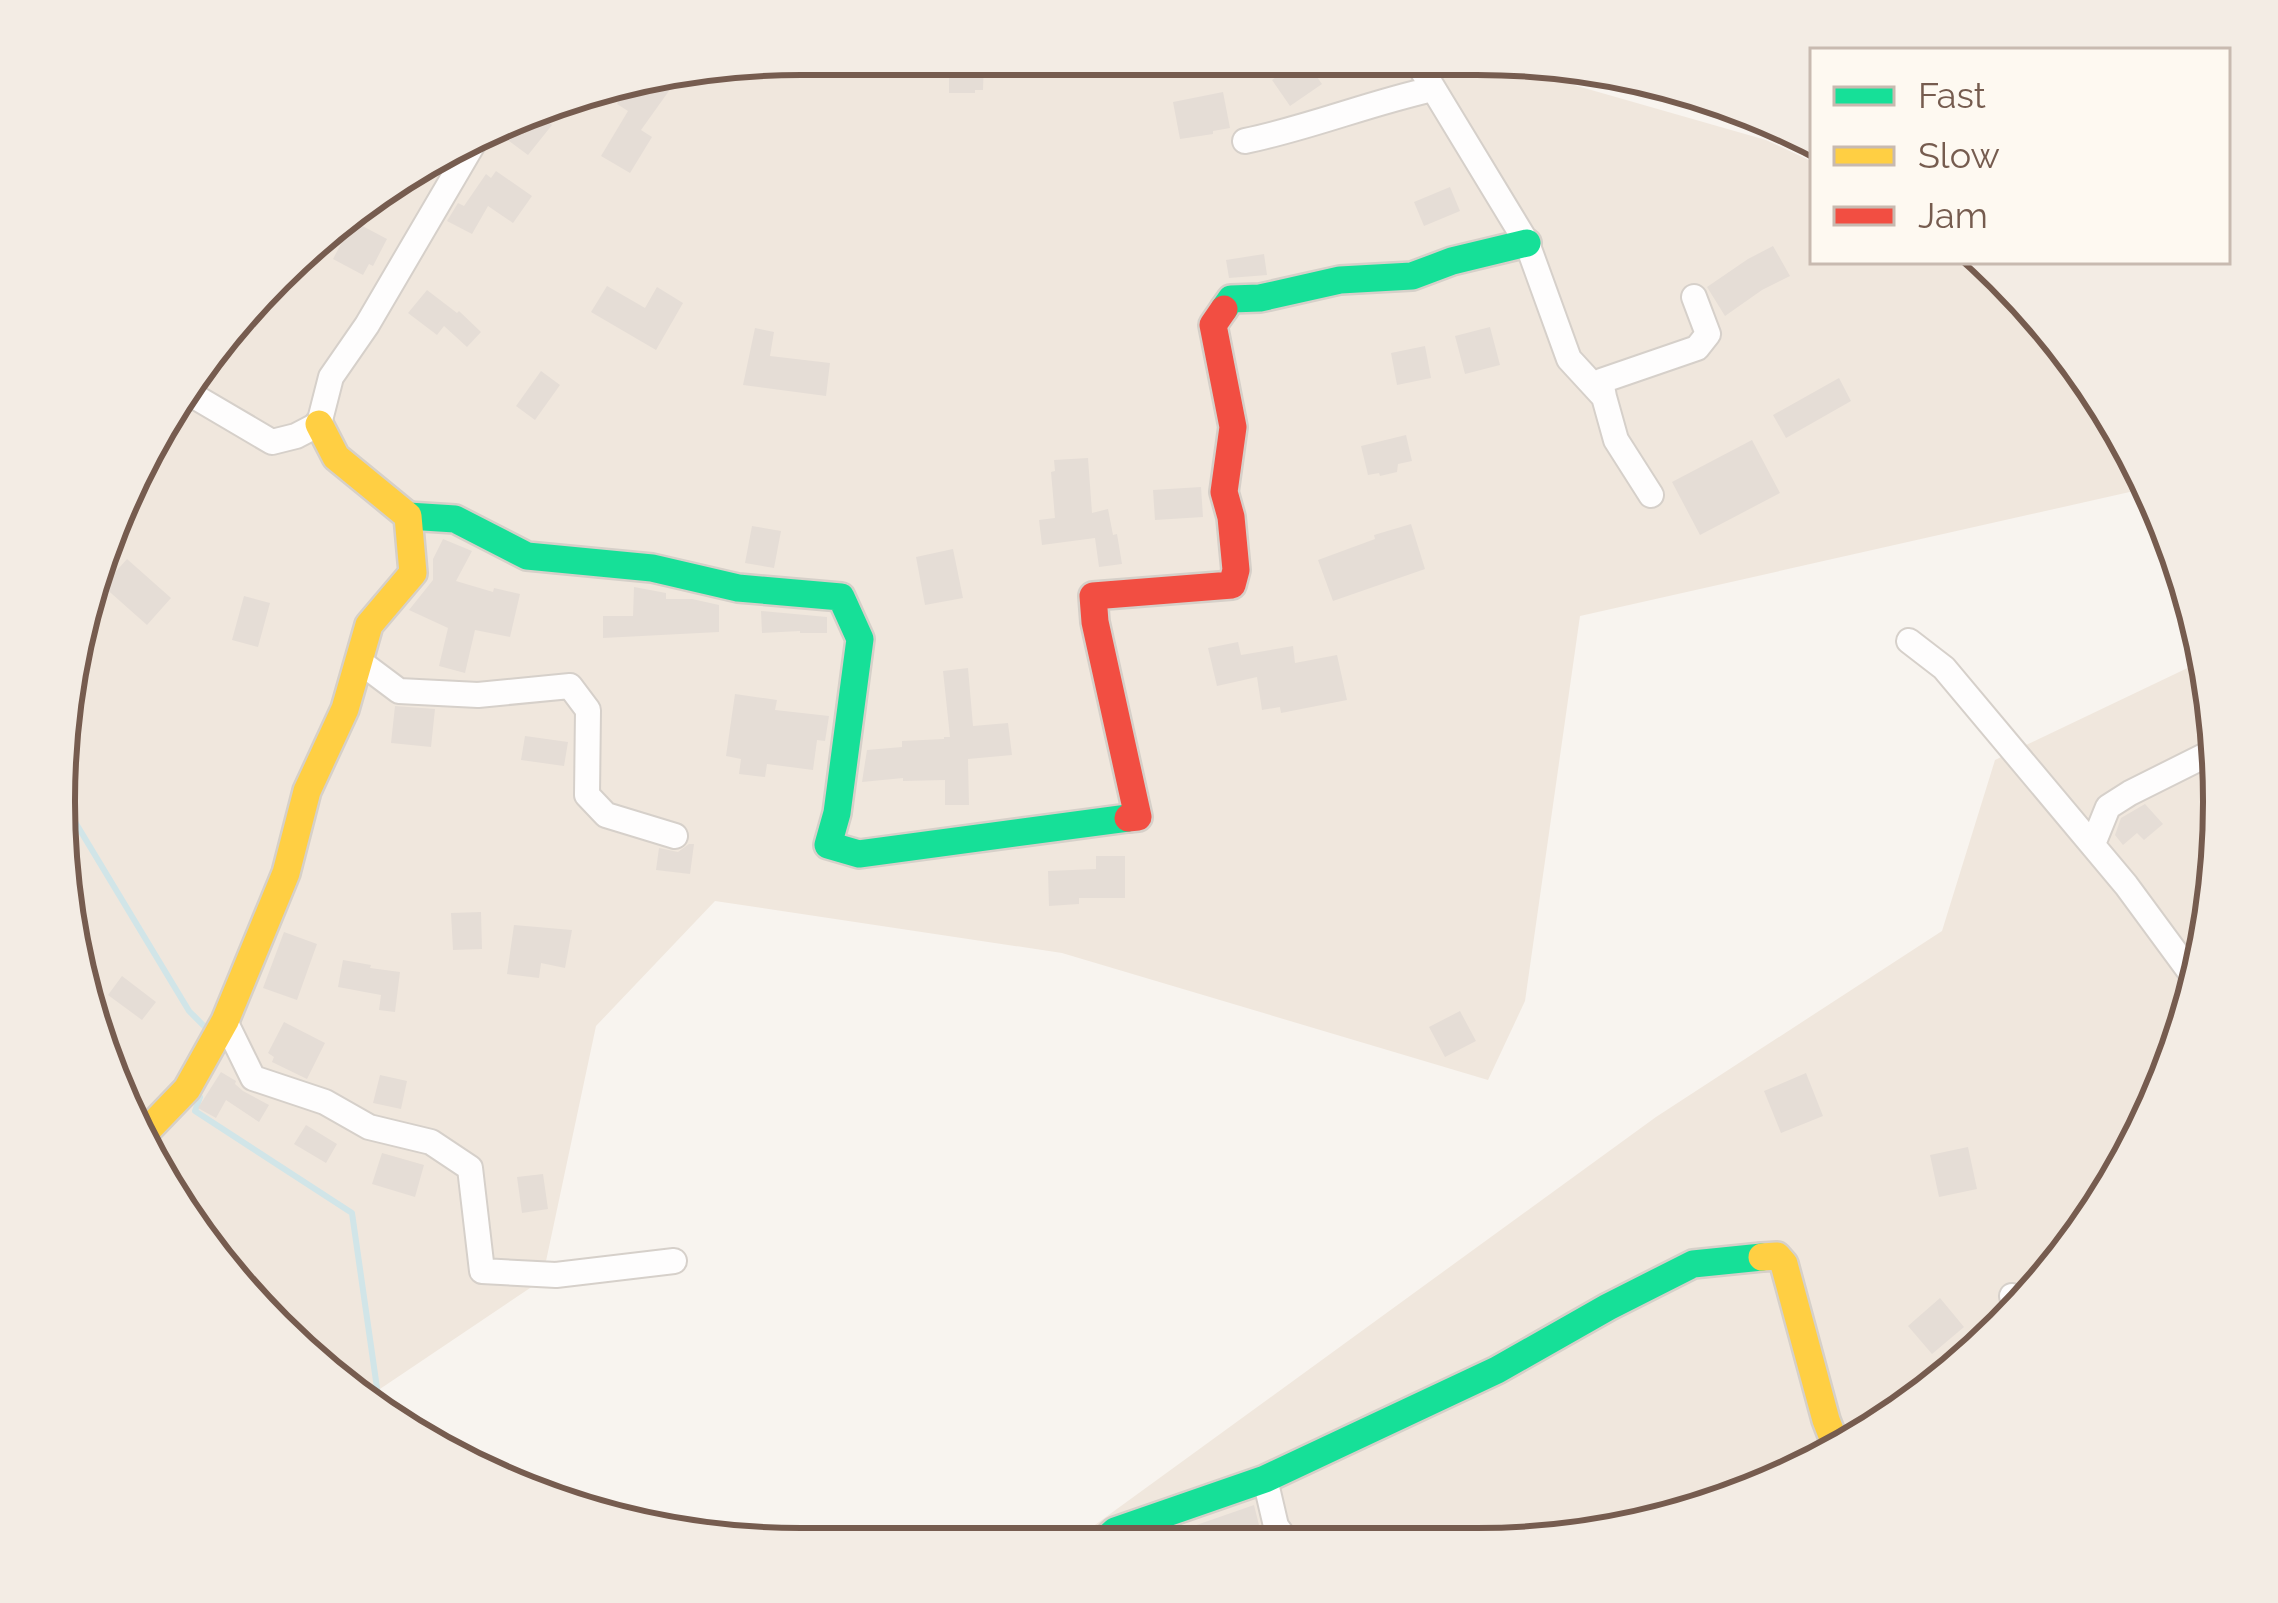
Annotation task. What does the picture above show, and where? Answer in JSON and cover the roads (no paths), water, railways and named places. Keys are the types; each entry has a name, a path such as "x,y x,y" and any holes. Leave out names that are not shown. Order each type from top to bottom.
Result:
{"street":[{"path":"1424,75 1527,243 1569,359 1604,397"},
{"path":"1245,141 1284,134 1432,89"},
{"path":"465,158 368,325 331,376 319,424 336,457 408,516 455,519 527,556 652,568 738,588 841,597 860,639 837,813 828,845 859,854 1138,817 1094,622 1093,596 1232,585 1236,570 1224,492 1233,427 1213,325 1231,299 1260,298 1340,280 1412,276 1527,243"},
{"path":"1651,495 1616,440 1601,381 1696,348 1708,334 1694,297"},
{"path":"197,398 272,442 319,424"},
{"path":"152,1126 187,1089 225,1021 286,873 307,791 344,709 369,625 413,573 408,516"},
{"path":"1909,641 1944,668 2126,884 2184,964"},
{"path":"359,661 398,691 478,695 571,686 588,710 587,796 606,815 675,836"},
{"path":"2092,844 2108,808 2201,757"},
{"path":"225,1021 253,1078 326,1102 369,1126 431,1142 470,1168 482,1271 556,1275 674,1262"},
{"path":"1124,1528 1265,1479 1497,1370 1693,1264 1778,1256 1791,1282 1832,1435"},
{"path":"1265,1479 1277,1528"}],"waterway":[{"path":"76,823 189,1011 209,1031"},
{"path":"200,1097 195,1111 352,1213 377,1391"}]}
